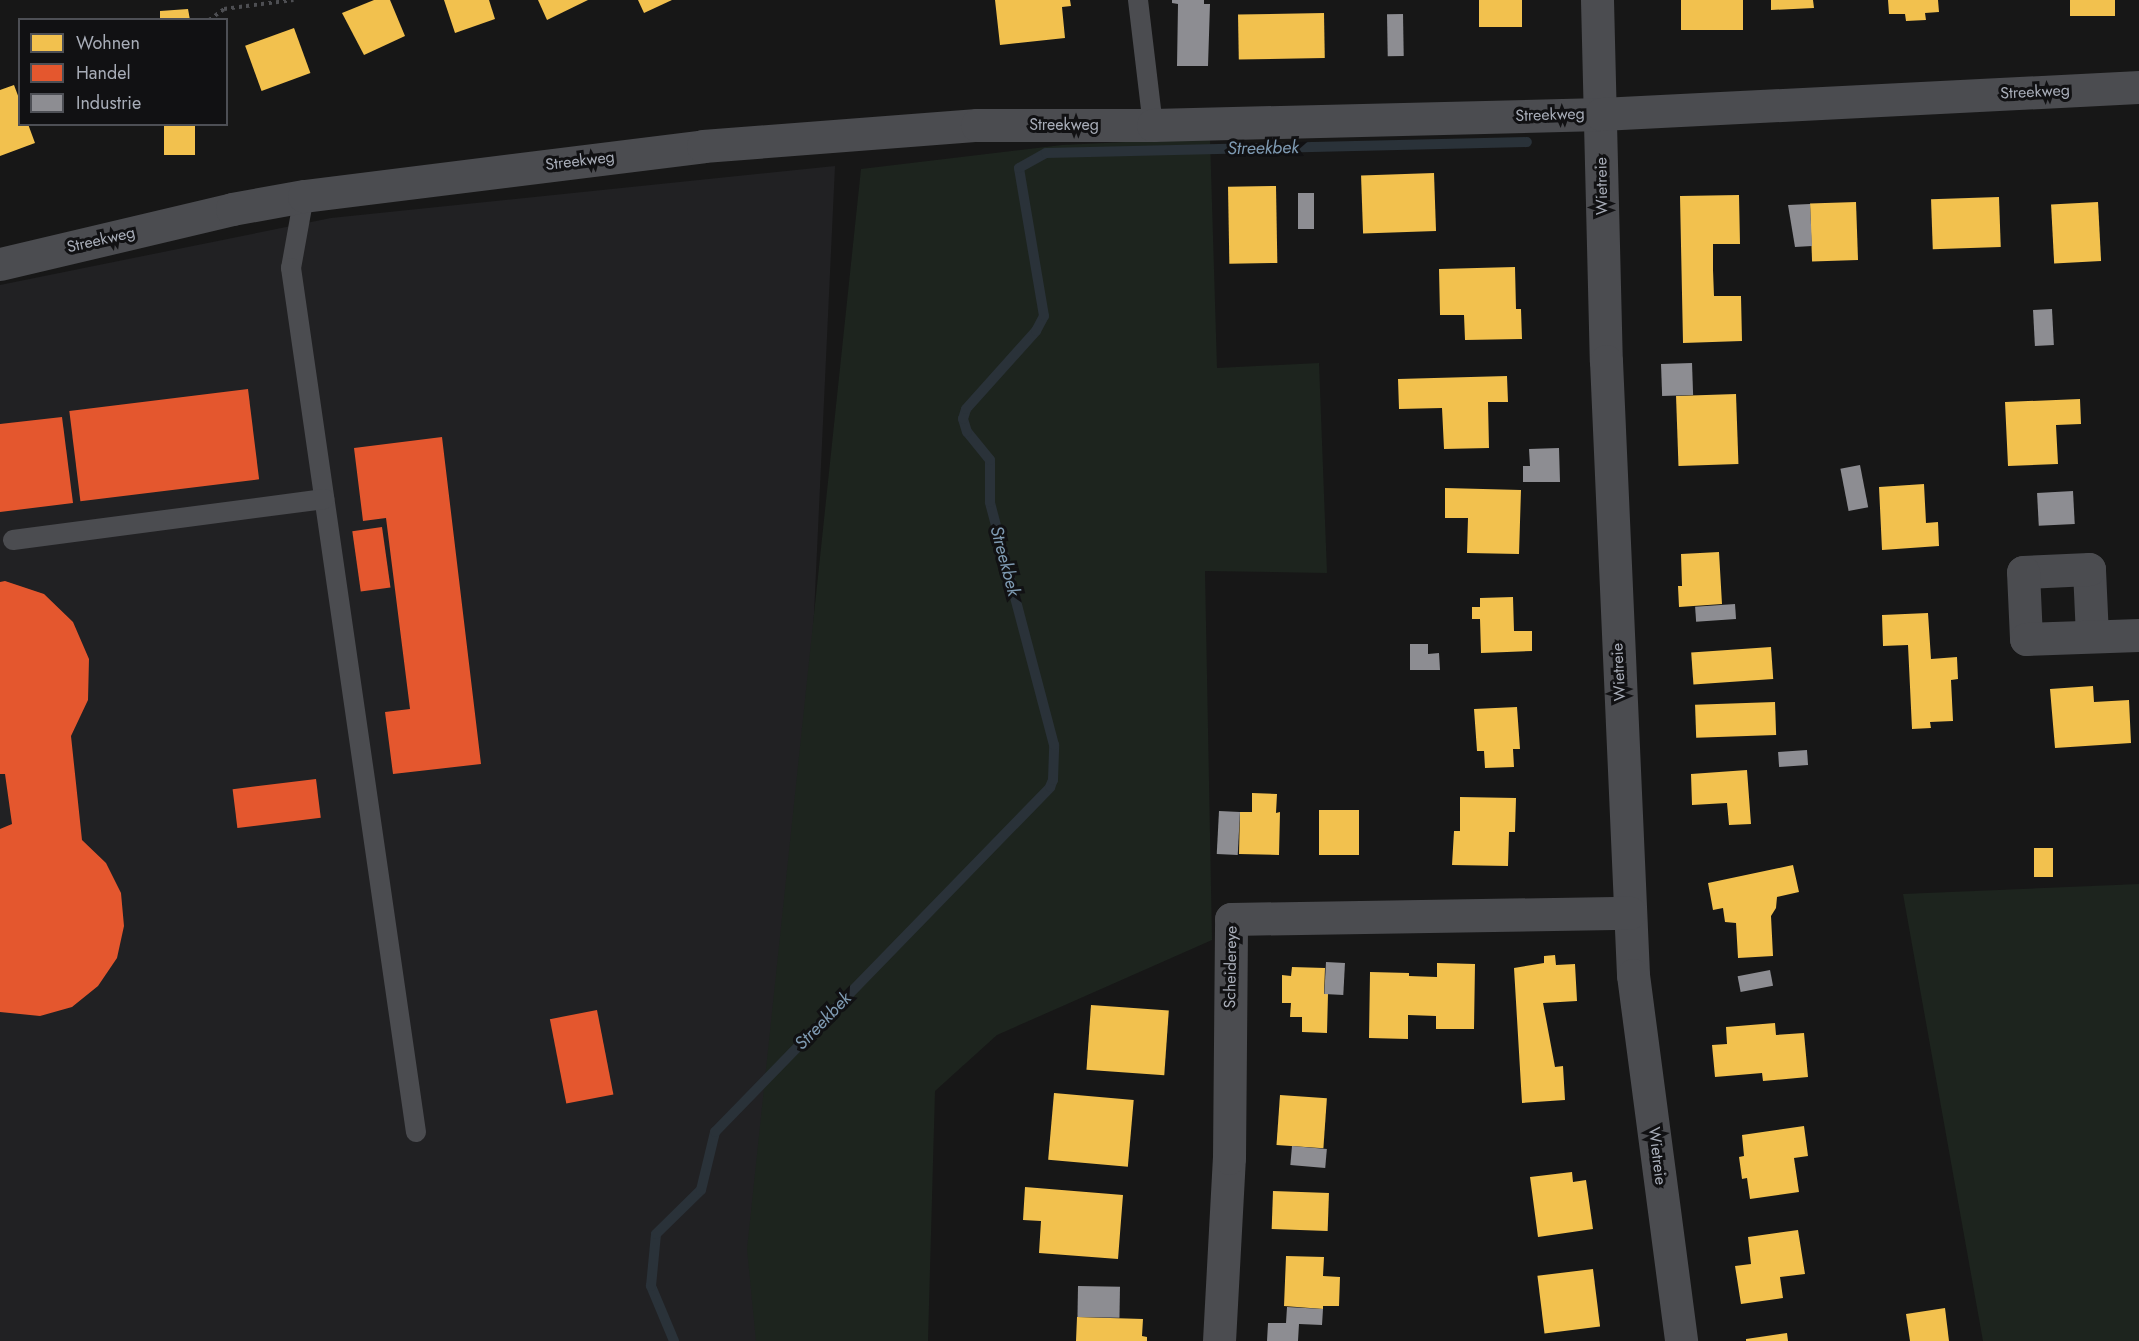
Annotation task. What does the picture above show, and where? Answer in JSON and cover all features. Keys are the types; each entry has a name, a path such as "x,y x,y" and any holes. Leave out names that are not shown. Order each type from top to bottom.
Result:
{"street":[{"name":"Wietreie","path":"1597,0 1606,361 1633,975 1681,1341"},
{"name":"Streekweg","path":"0,264 232,209 304,196 704,146 977,125 1153,125 1601,114 2139,87"},
{"path":"2092,636 2139,634"},
{"name":"Scheidereye","path":"1219,1341 1229,1158 1231,919 1630,913"}],"lane":[{"path":"1138,0 1153,125"},
{"path":"304,196 291,268 416,1132"},
{"path":"13,540 324,499"}],"path":[{"path":"212,18 224,9 293,0"}],"shaded area":[{"path":"1210,138 1217,368 1319,363 1327,573 1205,571 1212,940 997,1035 935,1091 928,1341 756,1341 747,1249 861,169 1062,145"},
{"path":"835,166 780,1341 0,1341 0,285 331,218"},
{"path":"2139,884 2139,1341 1983,1341 1903,894"}],"building: Wohnen":[{"path":"374,0 390,0 405,36 364,55 342,13"},
{"path":"444,0 489,0 495,19 455,33"},
{"path":"538,0 588,0 547,20"},
{"path":"638,0 672,0 644,13"},
{"path":"995,0 1070,0 1071,6 1062,7 1065,38 1000,45"},
{"path":"1479,0 1522,0 1522,27 1479,27"},
{"path":"1681,0 1743,0 1743,30 1681,30"},
{"path":"1771,0 1813,0 1814,8 1771,10"},
{"path":"1888,0 1938,0 1939,12 1925,13 1926,20 1906,21 1905,14 1889,14"},
{"path":"2070,0 2115,0 2115,16 2070,16"},
{"path":"188,9 190,18 160,18 160,11"},
{"path":"1324,13 1325,58 1239,59 1238,15"},
{"path":"294,28 310,73 262,91 245,46"},
{"path":"14,85 18,96 18,126 29,126 35,143 0,156 0,90"},
{"path":"164,126 195,126 195,155 164,155"},
{"path":"1434,173 1436,231 1363,234 1361,176"},
{"path":"1276,186 1277,263 1229,264 1228,187"},
{"path":"1739,195 1740,244 1713,244 1713,270 1714,296 1741,296 1742,341 1683,343 1680,196"},
{"path":"1999,197 2001,247 1933,249 1931,199"},
{"path":"1856,202 1858,260 1812,262 1810,204"},
{"path":"2098,202 2101,261 2054,263 2051,204"},
{"path":"1515,267 1516,309 1521,309 1522,339 1465,340 1464,315 1440,315 1439,269"},
{"path":"1507,376 1508,402 1488,402 1489,448 1444,449 1442,408 1399,409 1398,379"},
{"path":"1736,394 1738,464 1678,466 1676,396"},
{"path":"2080,399 2081,424 2056,425 2058,464 2008,466 2005,402"},
{"path":"1924,484 1926,523 1938,522 1939,546 1882,550 1879,487"},
{"path":"1445,488 1521,490 1519,554 1467,553 1468,518 1445,518"},
{"path":"1719,552 1722,604 1679,607 1678,586 1682,586 1681,554"},
{"path":"1513,597 1514,631 1532,631 1532,651 1481,653 1480,619 1472,619 1472,607 1480,607 1480,598"},
{"path":"1928,613 1931,659 1957,657 1958,679 1951,680 1953,721 1930,722 1931,728 1912,729 1908,645 1883,646 1882,615"},
{"path":"1771,647 1773,679 1693,685 1691,653"},
{"path":"2093,686 2094,702 2129,700 2131,743 2055,748 2050,689"},
{"path":"1775,702 1776,735 1696,738 1695,705"},
{"path":"1517,707 1520,749 1513,749 1514,767 1485,768 1484,751 1477,751 1474,709"},
{"path":"1747,770 1751,824 1729,825 1727,803 1692,805 1691,774"},
{"path":"1252,793 1277,794 1276,813 1280,812 1279,855 1239,854 1240,812 1252,812"},
{"path":"1460,797 1516,798 1515,832 1509,832 1508,866 1452,865 1454,831 1460,831"},
{"path":"1319,810 1359,810 1359,855 1319,855"},
{"path":"2034,848 2053,848 2053,877 2034,877"},
{"path":"1793,865 1799,892 1777,897 1776,908 1771,916 1773,956 1738,958 1736,923 1725,922 1723,908 1713,910 1708,883"},
{"path":"1555,955 1556,965 1575,964 1577,1001 1543,1003 1555,1067 1563,1066 1565,1100 1522,1103 1514,968 1544,963 1544,956"},
{"path":"1437,963 1475,964 1474,1029 1436,1029 1436,1016 1408,1015 1408,1039 1369,1038 1370,972 1409,973 1409,976 1437,977"},
{"path":"1292,967 1325,968 1324,994 1328,994 1327,1033 1302,1032 1302,1017 1290,1017 1291,1003 1282,1003 1282,975 1291,976"},
{"path":"1091,1005 1169,1010 1164,1075 1086,1070"},
{"path":"1775,1023 1776,1035 1804,1033 1808,1077 1763,1081 1762,1073 1715,1077 1712,1045 1727,1044 1726,1027"},
{"path":"1054,1093 1134,1100 1128,1167 1048,1160"},
{"path":"1280,1095 1327,1098 1323,1148 1277,1145"},
{"path":"1804,1126 1808,1156 1794,1158 1799,1192 1750,1199 1747,1178 1742,1179 1739,1157 1744,1156 1742,1135"},
{"path":"1572,1172 1573,1182 1586,1180 1593,1229 1538,1237 1530,1177"},
{"path":"1025,1187 1123,1195 1118,1259 1039,1253 1041,1221 1023,1220"},
{"path":"1273,1191 1329,1193 1328,1231 1272,1229"},
{"path":"1798,1230 1805,1274 1780,1277 1783,1298 1741,1304 1735,1266 1751,1264 1748,1237"},
{"path":"1286,1256 1324,1257 1323,1276 1340,1277 1339,1306 1323,1306 1323,1309 1284,1306"},
{"path":"1593,1269 1600,1327 1544,1333 1537,1276"},
{"path":"1945,1308 1949,1341 1910,1341 1906,1314"},
{"path":"1077,1317 1143,1319 1142,1336 1147,1337 1147,1341 1076,1341"},
{"path":"1787,1333 1788,1341 1746,1341 1746,1339"}],"building: Handel":[{"path":"248,389 259,479 80,501 69,411"},
{"path":"62,417 73,503 0,512 0,424"},
{"path":"442,437 481,764 393,774 385,712 410,709 386,518 363,521 354,448"},
{"path":"382,527 390,587 361,592 352,531"},
{"path":"5,581 44,594 73,622 89,659 88,700 71,736 82,840 106,863 121,893 124,926 117,958 98,986 72,1007 40,1016 0,1012 0,829 12,824 5,774 0,774 0,582"},
{"path":"316,779 321,818 237,828 233,789"},
{"path":"597,1010 613,1094 566,1104 550,1019"}],"building: Industrie":[{"path":"1172,0 1204,0 1204,4 1210,4 1208,66 1177,66 1178,4 1172,3"},
{"path":"1387,14 1403,14 1404,56 1388,56"},
{"path":"1298,193 1314,193 1314,229 1298,229"},
{"path":"1810,204 1812,246 1795,247 1788,205"},
{"path":"2052,309 2054,345 2035,346 2033,310"},
{"path":"1692,363 1693,395 1662,396 1661,364"},
{"path":"1559,448 1560,482 1523,482 1523,466 1530,466 1529,449"},
{"path":"1860,465 1868,507 1849,511 1840,469"},
{"path":"2073,491 2075,524 2039,526 2037,493"},
{"path":"1735,604 1736,619 1696,622 1695,607"},
{"path":"1410,644 1428,644 1428,654 1439,653 1440,670 1410,670"},
{"path":"1807,750 1808,765 1779,767 1778,752"},
{"path":"1219,811 1240,812 1238,855 1217,854"},
{"path":"1326,962 1345,963 1343,995 1324,994"},
{"path":"1770,970 1773,986 1741,992 1738,976"},
{"path":"1292,1146 1327,1149 1325,1168 1290,1165"},
{"path":"1078,1286 1120,1287 1119,1318 1077,1317"},
{"path":"1287,1307 1323,1309 1322,1325 1299,1324 1298,1341 1267,1341 1268,1323 1286,1323"}],"waterway":[{"name":"Streekbek","path":"674,1341 651,1286 656,1234 701,1190 715,1132 1050,787 1053,780 1054,745 990,502 990,460 967,432 963,419 966,409 1036,331 1044,316 1019,168 1046,153 1527,142"}]}
